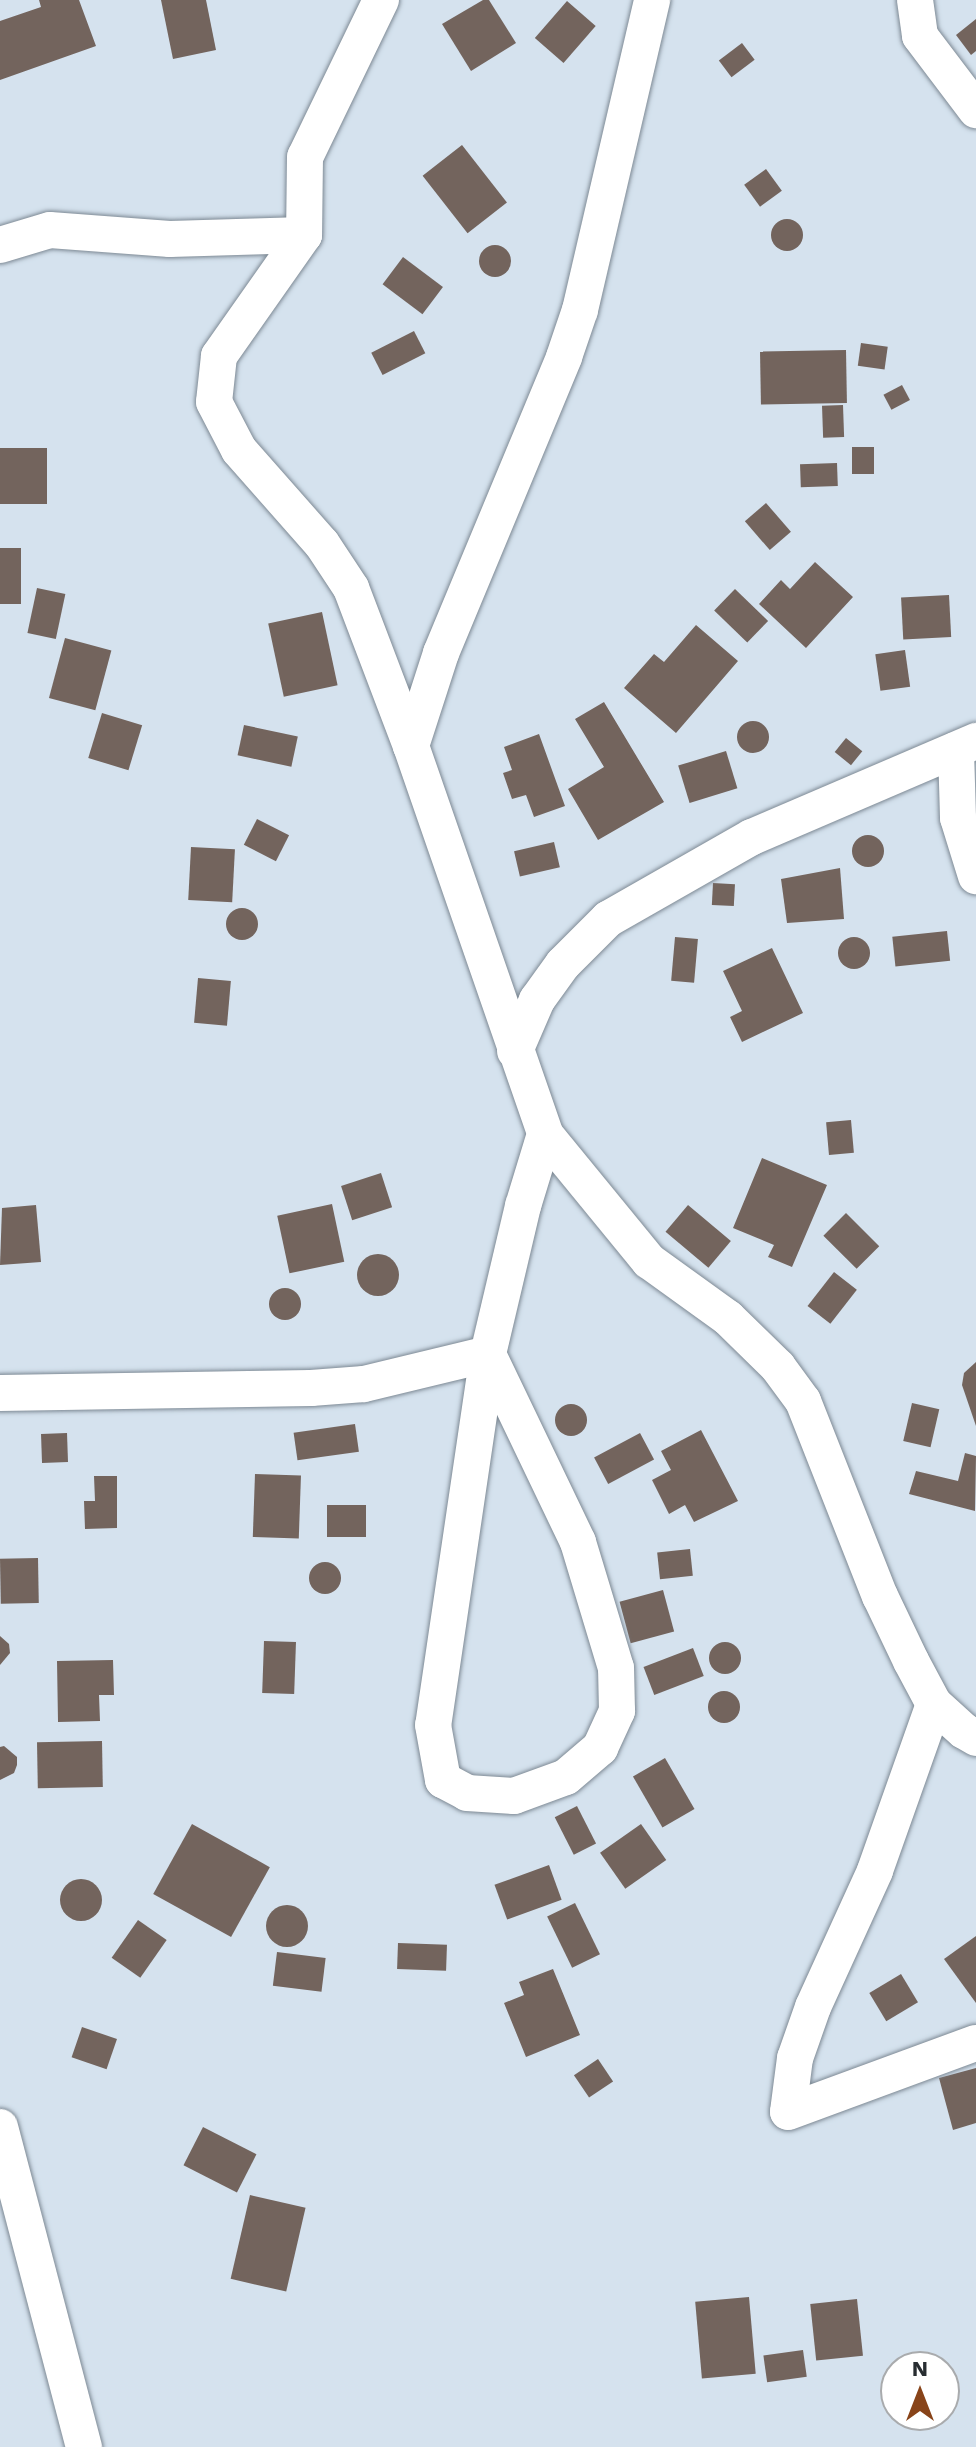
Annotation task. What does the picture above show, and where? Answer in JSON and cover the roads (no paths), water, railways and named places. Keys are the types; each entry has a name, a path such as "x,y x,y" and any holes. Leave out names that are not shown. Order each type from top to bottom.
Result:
{"street":[{"path":"381,0 305,157 304,235 219,356 214,402 239,450 322,544 351,588 411,746 545,1134 649,1261 728,1318 778,1367 803,1401 880,1596 934,1704 976,1738"},
{"path":"411,746 441,653 576,322 652,0"},
{"path":"915,0 920,36 976,110"},
{"path":"0,245 50,230 170,239 304,235"},
{"path":"515,1051 537,1000 563,964 608,919 752,837 966,746 958,818 976,876"},
{"path":"488,1354 578,1542 616,1668 617,1711 600,1748 566,1777 514,1796 467,1793 443,1780 433,1725 488,1354 523,1206 545,1134"},
{"path":"0,1393 311,1388 364,1384 488,1354"},
{"path":"934,1704 875,1871 813,2007 795,2058 788,2112 976,2043"},
{"path":"0,2127 84,2447"}]}
